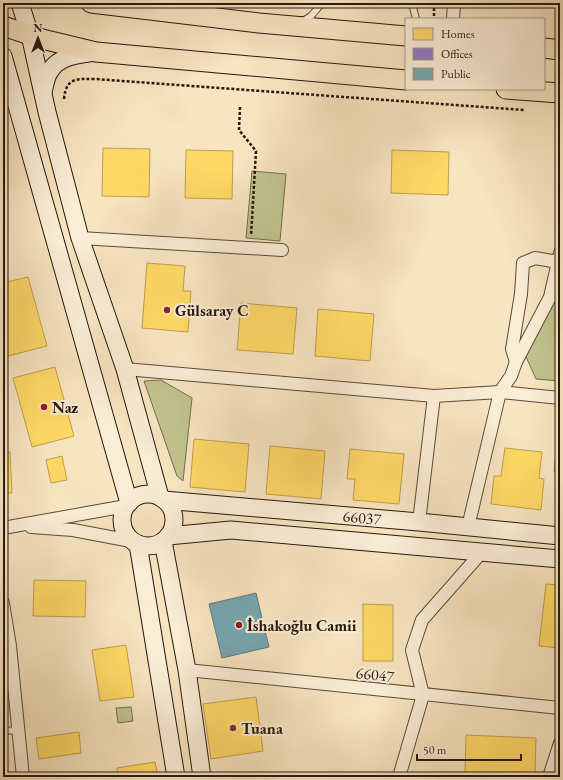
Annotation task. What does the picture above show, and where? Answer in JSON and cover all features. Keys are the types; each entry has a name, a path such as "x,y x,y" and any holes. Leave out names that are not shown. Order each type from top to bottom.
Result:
{"main road":[{"path":"95,3 288,25 405,36"},
{"path":"3,26 30,35 96,52 405,80"},
{"path":"545,48 560,50"},
{"path":"520,90 560,93"}],"street":[{"path":"9,527 73,530 148,546 158,544 166,539 173,528 174,520 172,511 162,499 125,369 80,238 30,35 20,3"},
{"path":"453,18 454,3"},
{"path":"43,92 50,71 57,62 68,57 96,52"},
{"path":"3,56 6,75 24,127 127,504 122,514 123,529 126,535 134,542 176,777"},
{"path":"80,238 282,250"},
{"path":"468,527 500,392 511,376 516,362 550,298 559,258 534,258 523,263 521,294 512,349 516,362"},
{"path":"125,369 434,396 500,392 560,398"},
{"path":"419,522 434,396"},
{"path":"9,527 127,504 138,496 146,494 162,499"},
{"name":"66037","path":"162,499 560,536"},
{"name":"66037","path":"166,539 230,530 560,559"},
{"path":"166,539 202,777"},
{"path":"399,777 423,695 412,650 422,620 481,553"},
{"path":"3,603 10,646 23,777"},
{"name":"66047","path":"186,670 560,708"},
{"path":"549,777 560,743"}],"lane":[{"path":"288,25 308,18 322,3"},
{"path":"412,3 416,18"},
{"path":"3,731 19,730"}],"path":[{"path":"434,3 434,18"},
{"path":"64,99 70,82 76,79 95,79 524,110"},
{"path":"240,107 239,130 256,151 250,248"}],"green space":[{"path":"252,171 286,174 280,241 246,238"},
{"path":"560,283 560,381 536,379 523,350 543,308 556,300"},
{"path":"161,380 192,398 183,481 177,476 144,381"},
{"path":"131,707 133,721 118,723 116,708"}],"building: Homes":[{"path":"103,148 150,149 149,197 102,196"},
{"path":"186,150 233,151 232,199 185,198"},
{"path":"392,150 449,152 448,195 391,193"},
{"name":"Gülsaray C","path":"147,263 185,266 183,291 191,291 188,332 142,328"},
{"path":"28,277 47,346 4,357 3,283"},
{"path":"241,303 297,308 293,354 237,350"},
{"path":"318,309 374,314 370,361 315,356"},
{"name":"Naz","path":"55,367 74,436 32,447 13,378"},
{"path":"194,439 249,444 245,492 190,487"},
{"path":"270,446 325,451 321,499 266,494"},
{"path":"505,448 542,452 539,478 544,479 541,510 491,504 494,476 501,476"},
{"path":"350,449 404,454 399,504 353,500 355,479 347,479"},
{"path":"10,452 12,493 3,493 3,453"},
{"path":"556,454 560,455 560,473 554,472"},
{"path":"62,456 67,480 51,483 46,460"},
{"path":"34,580 86,581 85,617 33,616"},
{"path":"546,584 560,585 560,648 539,646"},
{"path":"363,604 393,605 393,661 363,661"},
{"path":"126,645 134,697 100,701 92,650"},
{"name":"Tuana","path":"256,697 263,751 211,759 203,704"},
{"path":"79,732 81,753 39,759 36,738"},
{"path":"466,735 536,738 535,777 465,775"},
{"path":"155,762 158,777 118,777 117,768"}],"building: Offices":[{"path":"471,3 536,3 536,6"}],"building: Public":[{"name":"İshakoğlu Camii","path":"256,593 269,647 222,658 209,604"}],"place":[{"name":"Gülsaray C","path":"167,310"},
{"name":"Naz","path":"44,407"},
{"name":"İshakoğlu Camii","path":"239,625"},
{"name":"Tuana","path":"233,728"}]}
